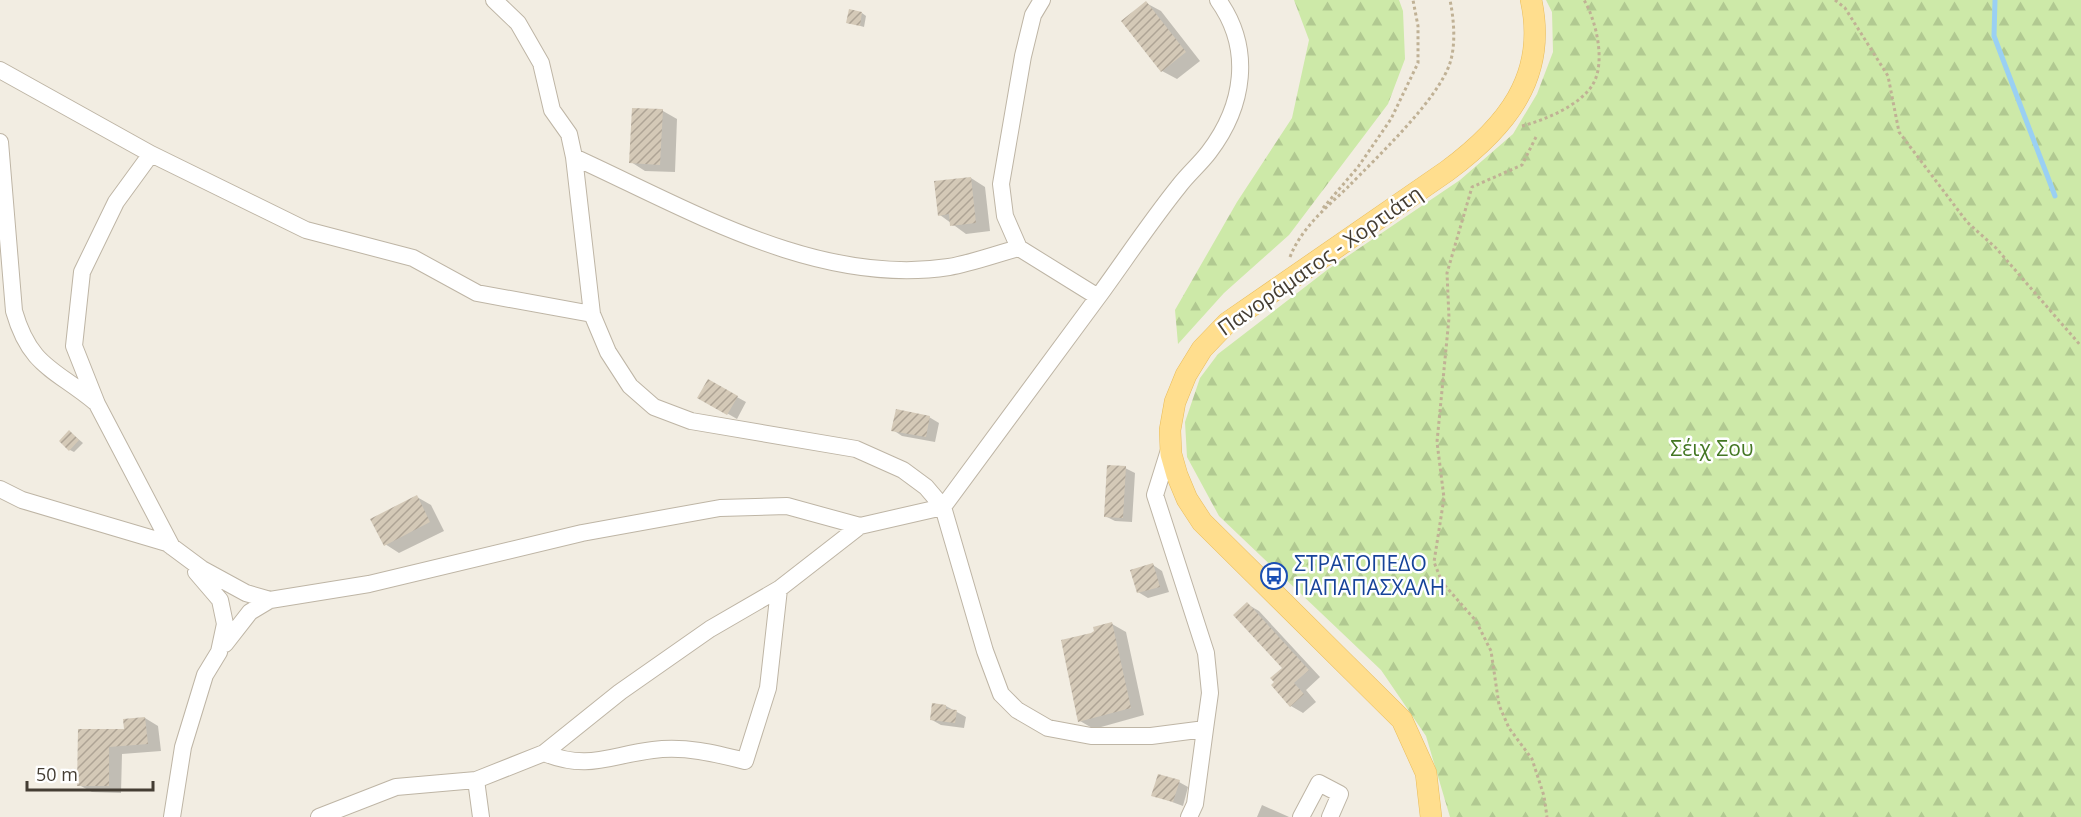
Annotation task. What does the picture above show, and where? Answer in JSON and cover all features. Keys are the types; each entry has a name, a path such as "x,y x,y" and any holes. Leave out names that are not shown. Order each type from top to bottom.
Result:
{"main road":[{"name":"Πανοράματος - Χορτιάτη","path":"1431,817 1426,773 1402,720 1202,522 1183,491 1170,446 1175,402 1193,361 1227,323 1456,164 1500,124 1520,93 1531,66 1536,39 1531,0"}],"street":[{"path":"494,0 518,23 541,63 552,110 569,134 574,157 592,314 608,352 630,386 654,407 691,421 856,449 903,470 926,487 943,507 985,651 1001,694 1017,710 1048,728 1091,736 1151,736 1205,729"},
{"path":"1042,0 1033,15 1023,56 1001,184 1005,216 1019,248 1098,297"},
{"path":"319,817 396,787 476,780 544,753 620,693 710,629 779,589 860,526 943,507 1179,186 1209,151 1233,114 1239,80 1239,44 1229,15 1218,0"},
{"path":"0,70 151,154 306,230 413,258 477,293 592,314"},
{"path":"0,142 14,311 21,335 36,357 53,374 97,404"},
{"path":"151,154 116,202 82,272 74,346 97,404 167,543 220,600 225,624 219,652"},
{"path":"574,157 766,244 844,263 893,270 949,267 1019,248"},
{"path":"1170,446 1155,495 1206,653 1210,693 1195,804 1189,817"},
{"path":"0,489 22,500 167,543 201,569 246,593 270,600"},
{"path":"172,817 183,747 205,675 219,652 250,612 270,600 369,584 582,533 720,508 787,506 860,526"},
{"path":"544,753 563,761 590,763 654,750 695,749 745,760 768,688 779,589"},
{"path":"476,780 481,817"},
{"path":"1301,817 1319,783 1340,794 1330,817"}],"path":[{"path":"1289,279 1290,257 1312,221 1358,167 1391,119 1418,63 1418,26 1413,0"},
{"path":"1312,221 1419,111 1437,87 1450,63 1454,21 1450,0"},
{"path":"1522,126 1574,103 1593,84 1598,67 1599,39 1584,0"},
{"path":"1835,0 1845,8 1888,76 1899,132 1968,222 1996,248 2081,346"},
{"path":"1536,137 1522,165 1472,187 1447,273 1449,318 1437,442 1444,498 1434,562 1442,582 1476,621 1491,651 1499,705 1509,728 1532,759 1544,796 1547,817"}],"green space":[{"path":"1294,0 1399,0 1403,11 1405,59 1388,104 1289,235 1224,293 1178,344 1175,310 1237,202 1292,118 1309,40"},
{"name":"Σέιχ Σου","path":"1546,0 2081,0 2081,817 1450,817 1426,736 1381,670 1219,516 1187,457 1185,422 1200,378 1218,354 1327,270 1460,180 1513,134 1537,94 1553,52 1552,12"}],"building":[{"path":"1146,1 1186,52 1161,72 1121,21"},
{"path":"849,9 862,12 860,26 846,23"},
{"path":"632,108 663,109 660,165 629,163"},
{"path":"971,177 976,223 950,226 949,214 938,216 934,181"},
{"path":"708,379 738,396 727,415 697,398"},
{"path":"896,409 930,416 926,437 891,431"},
{"path":"69,430 79,440 69,451 59,441"},
{"path":"1107,465 1126,466 1123,518 1104,517"},
{"path":"417,495 430,522 384,546 370,519"},
{"path":"1153,563 1160,587 1137,593 1130,570"},
{"path":"1247,602 1309,670 1294,683 1304,694 1290,707 1271,685 1274,682 1270,678 1282,668 1233,615"},
{"path":"1112,622 1131,708 1078,722 1061,640 1091,633 1094,631 1093,627"},
{"path":"932,703 946,705 946,709 957,710 955,723 930,720"},
{"path":"145,717 148,744 109,747 109,786 77,786 78,729 124,729 123,719"},
{"path":"1158,774 1180,780 1173,802 1151,796"}],"waterway":[{"path":"1995,0 1994,36 2055,196"}],"place":[{"name":"ΣΤΡΑΤΟΠΕΔΟ ΠΑΠΑΠΑΣΧΑΛΗ","path":"1274,576"}]}
